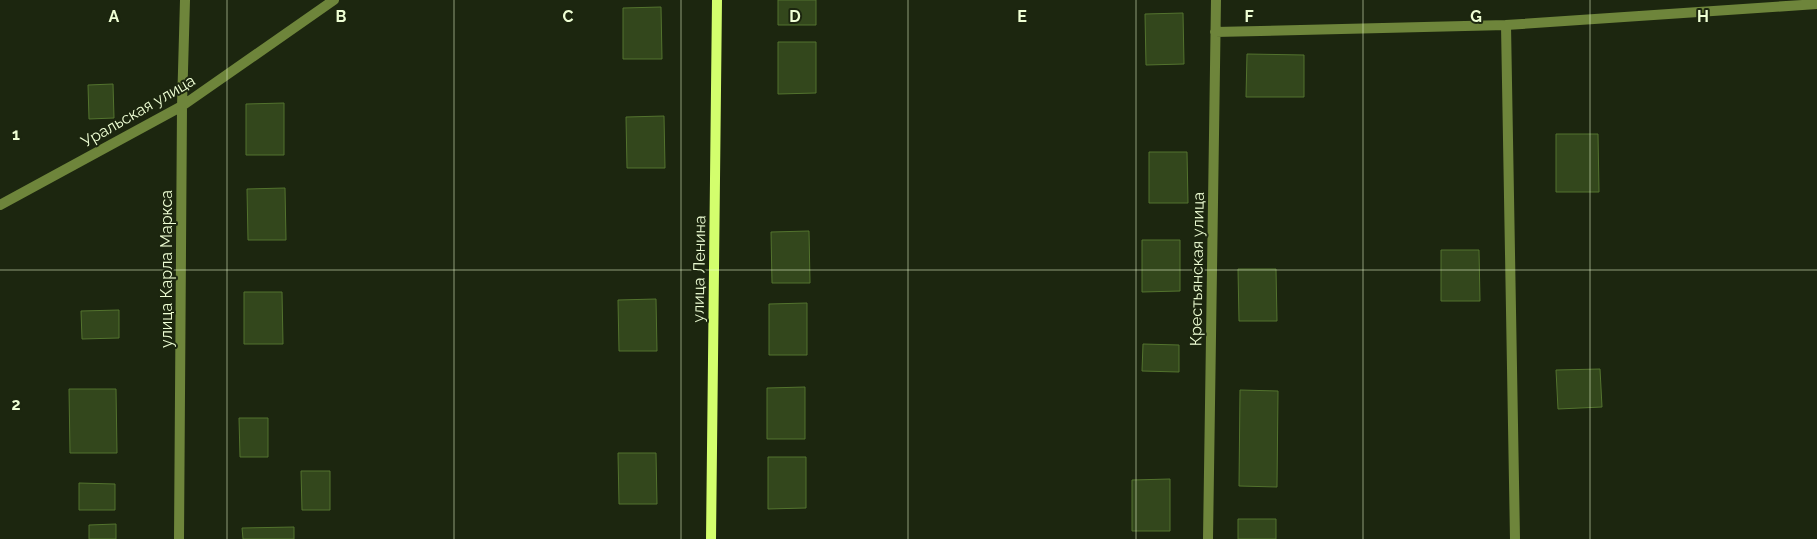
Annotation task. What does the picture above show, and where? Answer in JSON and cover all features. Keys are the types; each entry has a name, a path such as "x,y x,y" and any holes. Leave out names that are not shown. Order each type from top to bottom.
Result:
{"main road":[{"name":"улица Ленина","path":"711,539 717,0"}],"street":[{"name":"улица Карла Маркса","path":"178,539 182,106 185,0"},
{"name":"Уральская улица","path":"0,205 182,106 334,0"},
{"name":"Крестьянская улица","path":"1208,539 1216,0"},
{"path":"1215,32 1506,24 1817,4"},
{"path":"1506,24 1515,539"}],"building":[{"path":"778,0 816,0 816,25 778,25"},
{"path":"661,7 662,59 623,59 623,8"},
{"path":"1183,13 1184,64 1146,65 1145,14"},
{"path":"778,42 816,42 816,93 778,94"},
{"path":"1247,54 1304,55 1304,97 1246,97"},
{"path":"113,84 114,118 89,119 88,85"},
{"path":"284,103 284,155 246,155 246,104"},
{"path":"664,116 665,168 627,168 626,117"},
{"path":"1556,134 1598,134 1599,192 1556,192"},
{"path":"1149,152 1187,152 1188,203 1149,203"},
{"path":"285,188 286,240 248,240 247,189"},
{"path":"809,231 810,283 772,283 771,232"},
{"path":"1142,240 1180,240 1180,291 1142,292"},
{"path":"1441,250 1479,250 1480,301 1441,301"},
{"path":"1238,269 1276,269 1277,321 1239,321"},
{"path":"244,292 282,292 283,344 244,344"},
{"path":"656,299 657,351 619,351 618,300"},
{"path":"807,303 807,355 769,355 769,304"},
{"path":"119,310 119,338 82,339 81,311"},
{"path":"1143,344 1179,345 1179,372 1142,371"},
{"path":"1600,369 1602,407 1558,409 1556,370"},
{"path":"805,387 805,439 767,439 767,388"},
{"path":"69,389 116,389 117,453 70,453"},
{"path":"1240,390 1278,391 1277,487 1239,486"},
{"path":"239,418 268,418 268,457 240,457"},
{"path":"618,453 656,453 657,504 619,504"},
{"path":"768,457 806,457 806,508 768,509"},
{"path":"301,471 330,471 330,510 302,510"},
{"path":"1170,479 1170,531 1132,531 1132,480"},
{"path":"79,483 115,484 115,510 79,510"},
{"path":"1238,519 1276,519 1276,539 1238,539"},
{"path":"116,524 116,539 89,539 89,525"},
{"path":"294,527 294,539 243,539 242,528"}]}
